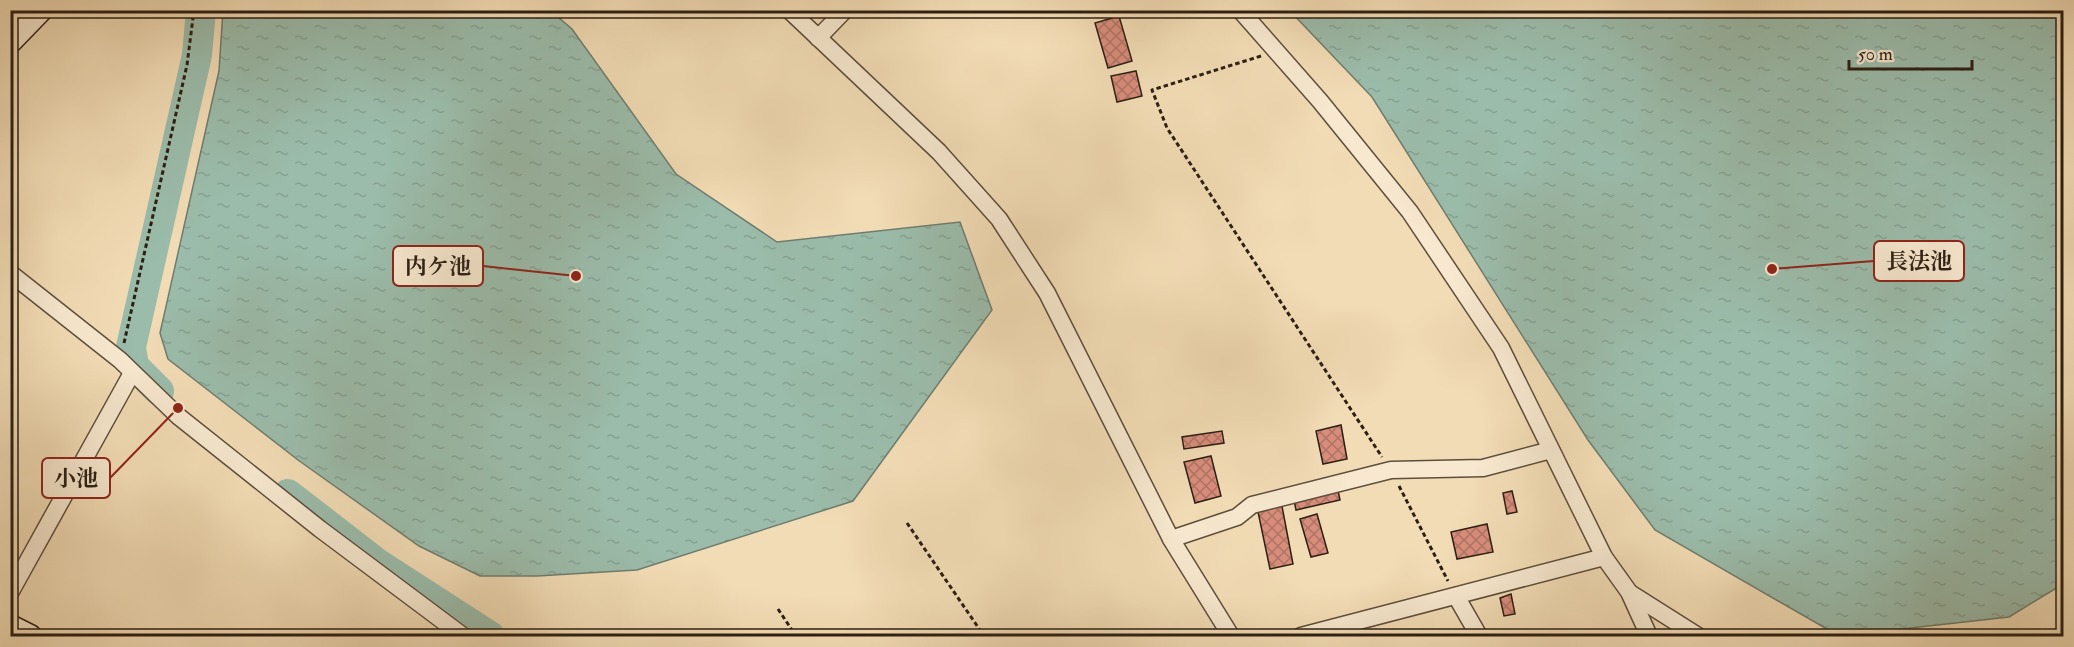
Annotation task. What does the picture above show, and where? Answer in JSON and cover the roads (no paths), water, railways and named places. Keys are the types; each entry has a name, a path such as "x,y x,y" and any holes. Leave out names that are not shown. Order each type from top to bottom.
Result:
{"main road":[{"path":"10,42 41,10"},
{"path":"10,626 30,636"}],"street":[{"path":"789,10 939,152 999,219 1047,293 1171,539 1231,636"},
{"path":"818,38 845,10"},
{"path":"1240,10 1320,101 1410,212 1501,348 1604,557 1629,592 1649,636"},
{"path":"10,273 120,360 178,416 320,529 463,636"},
{"path":"10,593 132,373"},
{"path":"1171,539 1237,517 1252,505 1391,470 1483,468 1551,450"},
{"path":"1301,636 1604,557"},
{"path":"1629,592 1698,636"},
{"path":"1456,596 1479,636"}],"water":[{"path":"223,10 551,11 572,29 676,174 777,242 960,222 992,310 853,501 637,570 537,576 480,576 419,546 298,460 168,359 160,333 219,71"},
{"path":"1290,11 2063,11 2063,584 2009,617 1839,636 1655,530 1588,440 1372,97"}],"waterway":[{"path":"159,391 134,366 131,347 197,55 201,10"},
{"path":"288,494 377,563 490,636"}],"place":[{"name":"長法池","path":"1772,269"},
{"name":"内ケ池","path":"576,276"},
{"name":"小池","path":"178,408"}]}
